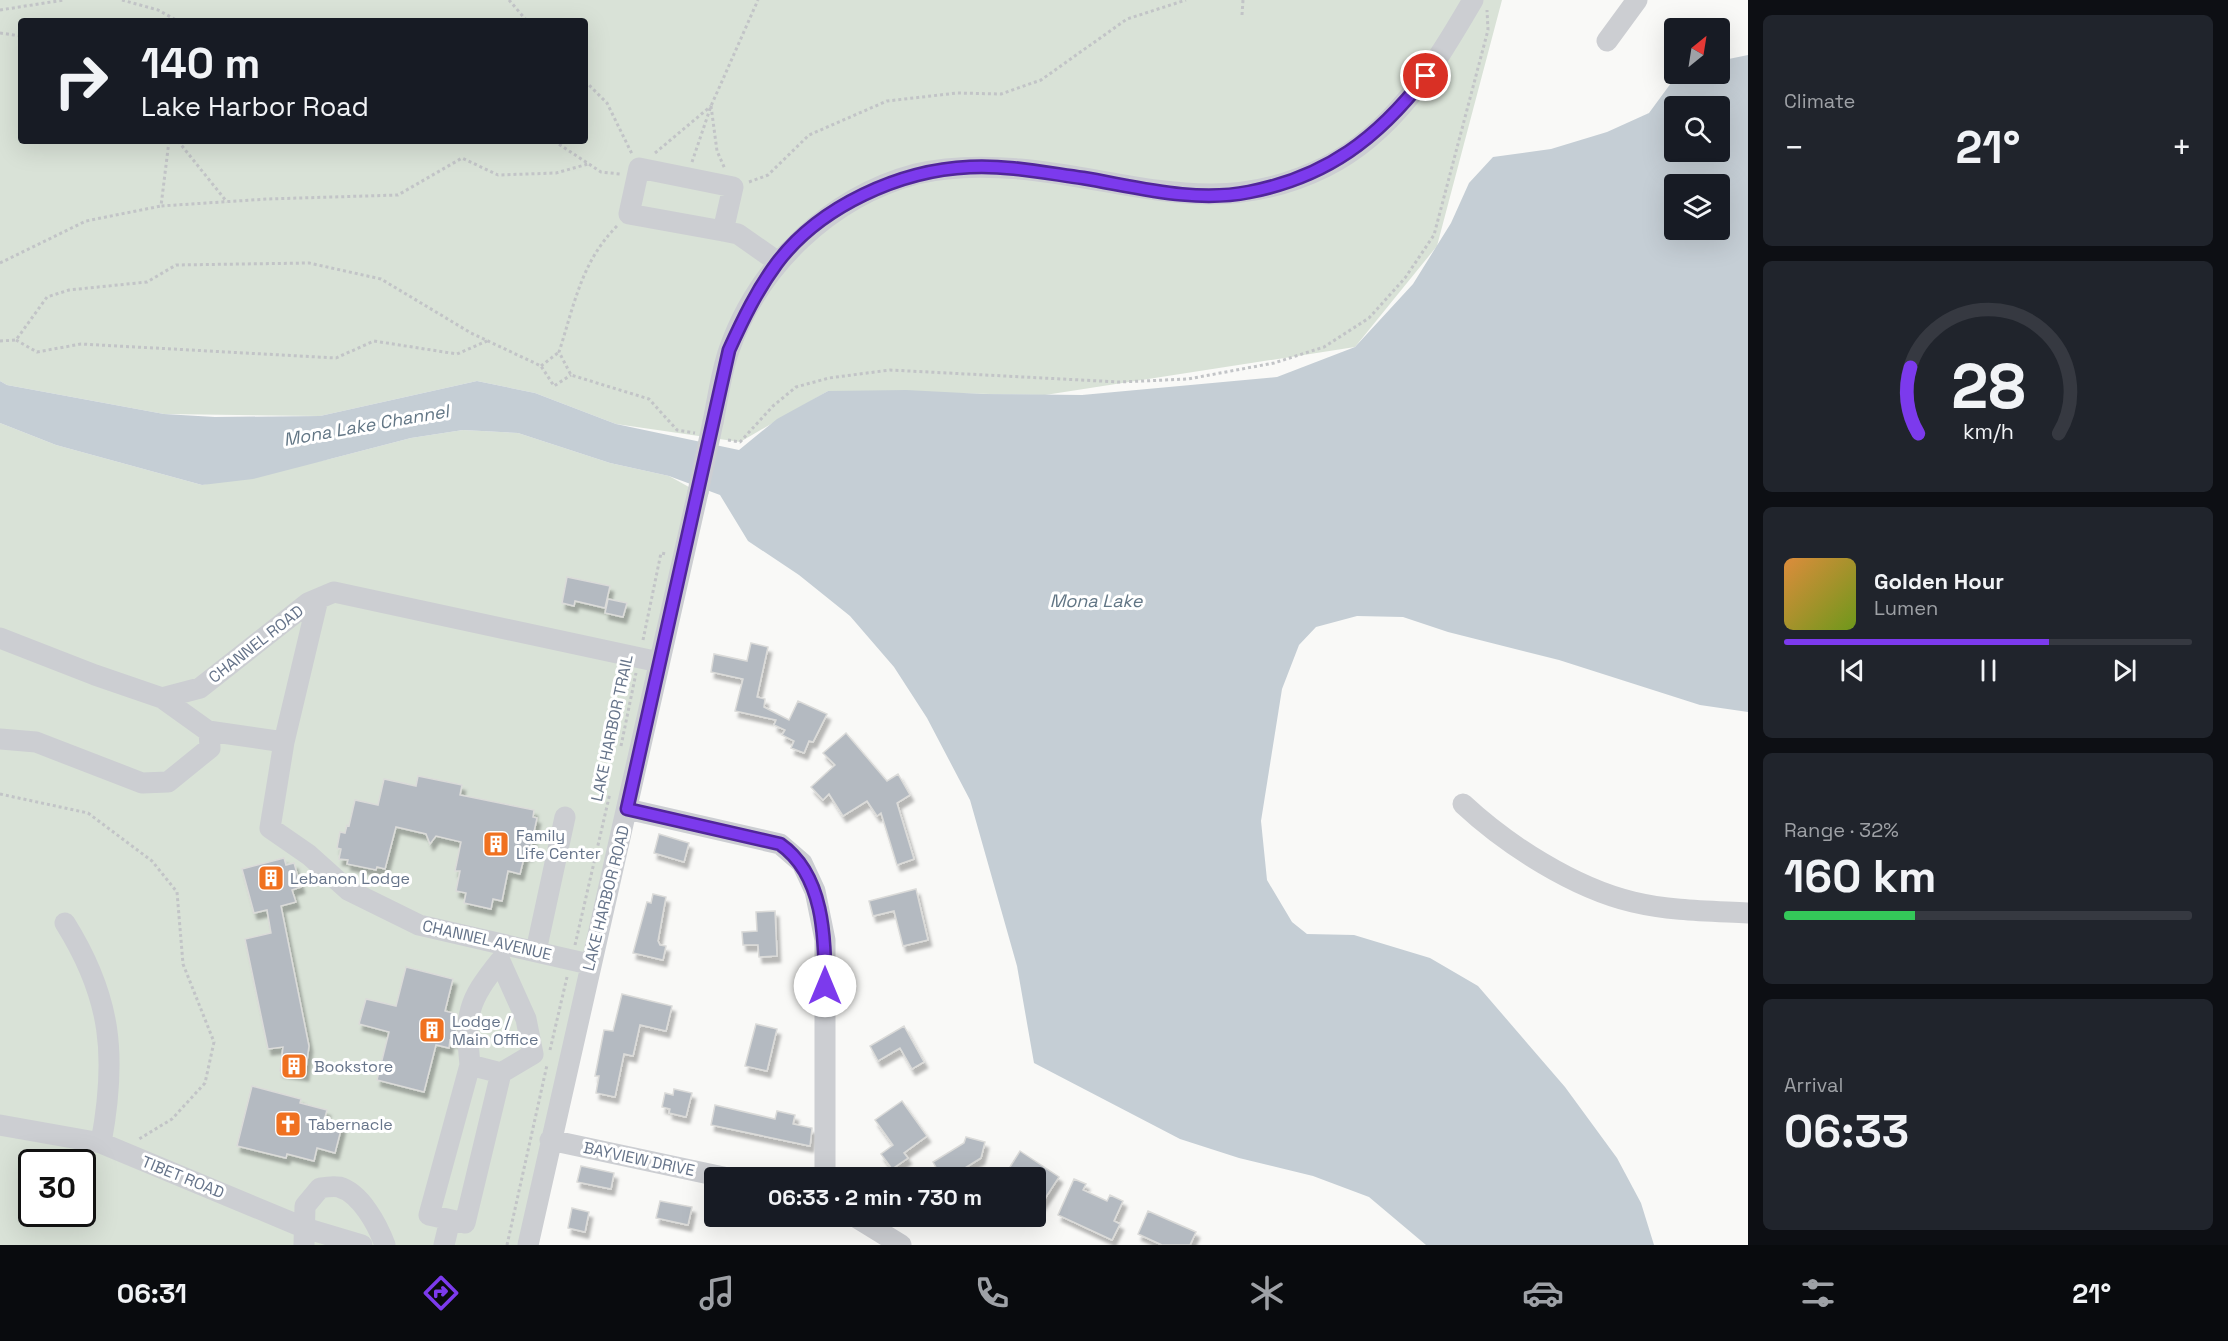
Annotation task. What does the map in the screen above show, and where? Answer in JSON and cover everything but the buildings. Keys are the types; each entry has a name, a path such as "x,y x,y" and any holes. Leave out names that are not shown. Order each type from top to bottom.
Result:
{"street":[{"path":"1607,41 1637,0"},
{"name":"LAKE HARBOR ROAD","path":"528,1245 550,1140 569,1067 580,962 627,809 649,659 683,556 729,350 747,309 778,262 817,224 860,196 916,174 970,167 1021,170 1164,192 1211,196 1248,192 1288,182 1325,167 1360,145 1400,110 1478,3"},
{"path":"723,231 733,187 687,177 638,171 629,214 738,234 778,262"},
{"name":"CHANNEL ROAD","path":"162,698 200,688 308,603 334,592 649,659"},
{"path":"0,638 162,698 209,731 284,742 318,599"},
{"path":"0,739 36,742 142,783 168,782 210,748 209,731"},
{"name":"CHANNEL AVENUE","path":"284,742 270,828 309,855 348,890 419,925 502,952 536,951 580,962"},
{"path":"1463,804 1496,834 1578,881 1631,902 1678,910 1748,913"},
{"path":"627,809 780,844 801,863 815,891 825,940 825,1167"},
{"path":"536,951 565,817"},
{"path":"65,923 86,956 104,1007 110,1069 110,1147"},
{"path":"501,1073 465,1224 429,1215 470,1065 466,1027 477,990 502,952"},
{"path":"470,1065 501,1073 533,1054 526,1019 502,952"},
{"name":"TIBET ROAD","path":"0,1125 53,1132 110,1147 304,1237 362,1245"},
{"name":"BAYVIEW DRIVE","path":"550,1140 704,1173"},
{"path":"304,1237 305,1206 312,1195 320,1188 340,1187 363,1207 381,1232 385,1245"},
{"path":"444,1245 450,1220"},
{"path":"872,1227 901,1245"}],"path":[{"path":"0,10 64,0"},
{"path":"122,0 158,10 173,18"},
{"path":"509,0 524,18"},
{"path":"687,177 711,106 758,0"},
{"path":"711,106 717,150 733,187 768,175 809,135 887,101 957,93 1001,94 1041,80 1127,19 1186,0"},
{"path":"1242,15 1243,0"},
{"path":"559,352 571,375 649,399 677,430 710,431 740,442 773,406 796,387 830,378 890,369 1119,382 1188,379 1274,363 1324,347 1369,318 1405,278 1434,234 1488,30 1488,12 1478,3"},
{"path":"0,33 18,36"},
{"path":"588,84 607,104 638,171"},
{"path":"558,144 601,172 638,171 711,106"},
{"path":"161,206 169,144"},
{"path":"180,144 228,202"},
{"path":"0,263 86,221 161,206 398,195 462,158 498,175 556,173 588,164"},
{"path":"541,366 559,352 587,264 600,243 629,214"},
{"path":"16,340 47,297 69,290 147,282 176,265 309,263 381,279 487,340 541,366 554,386 571,375"},
{"path":"0,340 16,340 37,352 81,344 336,358 374,341 457,354 487,340"},
{"name":"LAKE HARBOR TRAIL","path":"621,748 649,659 661,553 683,556"},
{"name":"LAKE HARBOR TRAIL","path":"507,1245 580,962 613,782"},
{"path":"0,794 88,813 152,861 177,892 183,964 214,1042 205,1083 172,1119 110,1147"}],"shaded area":[{"path":"0,0 1502,0 1437,246 1355,347 1045,395 828,391 740,442 616,424 535,393 477,381 320,416 164,414 7,385 0,381"},
{"path":"0,423 56,445 202,485 330,459 411,438 463,430 518,433 610,463 669,476 698,492 528,1245 0,1245"}],"water":[{"name":"Mona Lake","path":"1748,55 1748,712 1700,705 1559,660 1448,632 1403,617 1357,616 1316,627 1299,645 1282,689 1261,821 1267,880 1292,922 1307,934 1354,935 1430,958 1478,986 1565,1087 1617,1158 1641,1203 1654,1245 1426,1245 1369,1197 1313,1176 1239,1158 1180,1139 1034,1063 1017,966 970,800 927,718 894,667 850,616 799,575 748,541 720,495 669,476 610,463 518,433 463,430 411,438 253,479 202,485 56,445 0,423 0,381 7,385 164,414 215,417 320,416 477,381 535,393 616,424 739,450 777,419 828,391 906,390 983,394 1082,395 1277,377 1355,347 1413,284 1451,223 1469,183 1493,157 1551,149 1607,132 1649,113 1670,84 1730,84 1730,59"}],"place":[{"name":"Family Life Center","path":"496,844"},
{"name":"Lebanon Lodge","path":"271,878"},
{"name":"Lodge / Main Office","path":"432,1030"},
{"name":"Bookstore","path":"294,1066"},
{"name":"Tabernacle","path":"288,1124"}],"route":[{"path":"825,986 825,940 815,891 801,863 791,852 780,844 627,809 729,350 747,309 778,262 817,224 831,214 860,196 916,174 970,167 1021,170 1164,192 1211,196 1248,192 1288,182 1325,167 1360,145 1400,110 1426,76"}],"water label":[{"name":"Mona Lake Channel","path":"366,425"}]}
